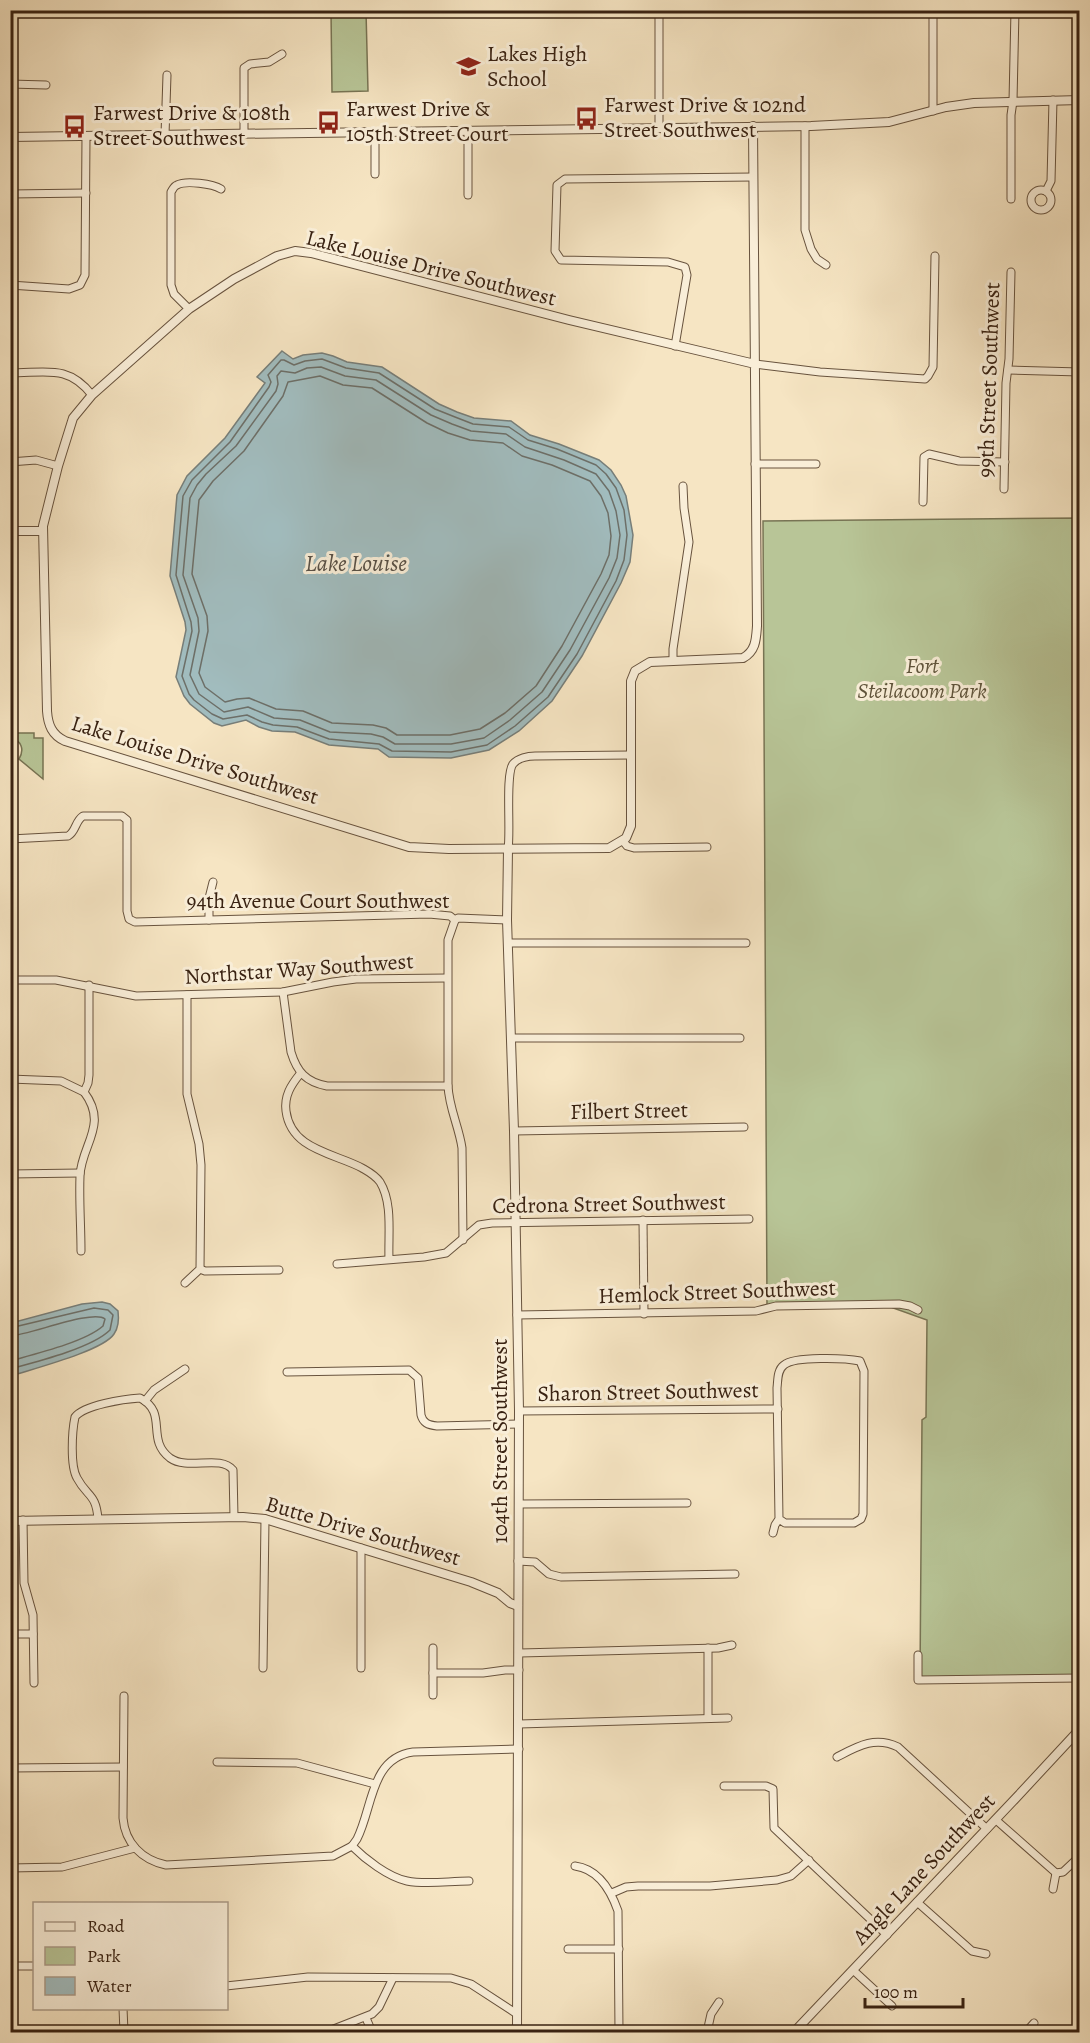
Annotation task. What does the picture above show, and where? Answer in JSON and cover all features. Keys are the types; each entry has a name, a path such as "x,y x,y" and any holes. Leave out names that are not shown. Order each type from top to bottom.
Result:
{"street":[{"path":"659,10 659,127"},
{"path":"933,10 933,111"},
{"path":"1011,199 1015,10"},
{"path":"244,133 244,68 250,64 269,62 282,54"},
{"path":"165,135 167,75"},
{"path":"10,84 46,85"},
{"path":"10,137 805,126 889,122 955,105 1013,100 1080,100"},
{"path":"1046,191 1051,181 1053,100"},
{"path":"707,847 634,848 627,846 623,840 628,836 631,826 631,681 634,673 644,664 736,660 748,656 756,639 753,126"},
{"path":"805,126 806,230 811,249 826,265"},
{"path":"468,130 468,195"},
{"path":"375,132 375,174"},
{"path":"10,285 69,289 80,285 85,274 86,136"},
{"path":"675,346 687,275 685,267 668,262 560,259 555,251 557,185 566,179 753,177"},
{"path":"189,309 174,294 171,285 170,197 175,186 181,184 211,184 221,189"},
{"path":"10,194 86,193"},
{"name":"Lake Louise Drive Southwest","path":"623,840 609,848 508,849 409,846 59,738 51,731 47,717 43,531 58,466 74,418 92,395 189,309 258,265 289,252 304,252 675,346 755,364"},
{"path":"755,364 920,380 928,376 933,367 935,256"},
{"name":"99th Street Southwest","path":"1004,489 1005,382 1008,370 1011,272"},
{"path":"1008,370 1080,372"},
{"path":"10,373 66,374 80,381 92,395"},
{"path":"923,502 923,467 924,457 927,455 932,453 959,461 1005,462"},
{"path":"10,462 36,460 58,466"},
{"path":"755,464 816,464"},
{"path":"673,661 689,542 683,486"},
{"path":"10,531 43,531"},
{"path":"508,849 510,774 514,764 521,759 535,756 630,755"},
{"name":"94th Avenue Court Southwest","path":"10,839 68,836 72,834 77,822 83,816 120,815 127,820 129,919 135,922 444,914 455,920 458,918 507,920"},
{"name":"104th Street Southwest","path":"508,849 507,920 514,1131 519,1411 517,2032"},
{"path":"210,920 210,891 213,882"},
{"path":"455,920 449,933 447,978 448,1086 462,1148 463,1240"},
{"path":"509,943 746,943"},
{"name":"Northstar Way Southwest","path":"10,980 56,980 89,985 128,996 283,992 356,980 447,978"},
{"path":"84,1092 89,1075 89,985"},
{"path":"283,992 291,1052 300,1074 313,1083 327,1086 448,1086"},
{"path":"185,1283 200,1269 201,1165 199,1144 187,1094 186,995"},
{"path":"511,1038 740,1038"},
{"path":"300,1074 287,1095 289,1123 301,1141 356,1165 377,1178 387,1199 389,1259"},
{"path":"10,1079 61,1081 84,1092 92,1109 94,1124 80,1173 81,1251"},
{"name":"Filbert Street","path":"514,1131 744,1127"},
{"path":"10,1174 80,1173"},
{"name":"Cedrona Street Southwest","path":"337,1264 441,1254 450,1251 474,1229 484,1224 749,1219"},
{"path":"643,1220 644,1314"},
{"path":"200,1269 205,1271 279,1270"},
{"name":"Hemlock Street Southwest","path":"517,1315 756,1311 776,1305 899,1304 910,1305 918,1310"},
{"path":"773,1533 779,1518 778,1376 782,1366 786,1363 806,1360 858,1360 863,1365 861,1519 854,1523 785,1523 779,1518"},
{"path":"145,1401 154,1390 185,1369"},
{"path":"287,1372 409,1370 418,1378 422,1420 428,1424 437,1426 519,1424"},
{"path":"98,1519 96,1503 75,1474 73,1431 75,1417 81,1412 131,1398 140,1398 155,1412 158,1441 172,1459 187,1464 224,1463 231,1467 233,1470 234,1517"},
{"name":"Sharon Street Southwest","path":"519,1411 778,1409"},
{"path":"519,1504 687,1503"},
{"name":"Butte Drive Southwest","path":"10,1521 234,1517 265,1519 471,1582 498,1593 510,1603 518,1606"},
{"path":"263,1668 265,1519"},
{"path":"23,1520 24,1583 32,1610 34,1683"},
{"path":"361,1548 361,1668"},
{"path":"518,1562 535,1562 549,1574 561,1577 735,1574"},
{"path":"10,1634 33,1634"},
{"path":"519,1653 708,1648 732,1645"},
{"path":"433,1648 433,1695"},
{"path":"708,1648 708,1718"},
{"path":"918,1655 918,1680 1080,1678"},
{"path":"433,1673 519,1670"},
{"path":"124,1696 124,1826 135,1848 147,1858 160,1864 184,1865 327,1857 352,1846 361,1831 375,1784 385,1766 403,1753 519,1749"},
{"path":"519,1724 729,1718"},
{"name":"Angle Lane Southwest","path":"794,2032 1080,1729"},
{"path":"837,1757 862,1744 873,1742 884,1742 898,1747 987,1829"},
{"path":"217,1762 297,1763 375,1784"},
{"path":"10,1768 123,1767"},
{"path":"724,1786 771,1788 773,1790 774,1828 887,1935"},
{"path":"996,1820 1056,1873 1063,1872 1080,1856"},
{"path":"352,1846 359,1853 401,1879 416,1882 469,1881"},
{"path":"10,1868 62,1867 135,1848"},
{"path":"612,1893 626,1887 638,1886 710,1886 777,1880 791,1876 809,1860"},
{"path":"575,1866 591,1871 612,1893 620,1919 619,2032"},
{"path":"1053,1889 1056,1873"},
{"path":"917,1902 972,1951 986,1954"},
{"path":"568,1949 620,1949"},
{"path":"10,1966 33,1966"},
{"path":"853,1970 892,2006"},
{"path":"228,1986 308,1977 371,1976 463,1980 517,2014"},
{"path":"326,2032 366,2018 379,2007 393,1978"},
{"path":"707,2032 711,2014 719,2002"},
{"path":"123,2010 124,2032"},
{"path":"366,2018 372,2032"},
{"path":"1026,2032 1034,2022"}],"green space":[{"path":"366,11 368,91 332,92 331,12"},
{"name":"Fort Steilacoom Park","path":"1079,518 1079,1675 920,1677 922,1420 926,1417 927,1320 885,1305 767,1305 763,521"},
{"path":"10,733 34,733 34,738 43,738 43,779 19,759 22,752 21,746 11,737"}],"water":[{"name":"Lake Louise","path":"282,351 293,359 303,355 322,353 347,362 382,367 439,404 457,412 474,418 511,421 530,435 599,460 611,470 621,485 626,496 633,535 630,562 621,583 582,656 552,701 519,731 489,750 451,758 389,757 378,749 329,745 295,732 272,731 246,720 222,726 214,723 190,704 184,696 176,677 186,630 170,576 177,495 187,476 225,438 265,383 257,377"},
{"path":"102,1302 110,1304 118,1311 117,1329 107,1340 82,1353 11,1376 11,1323 82,1304"}],"place":[{"name":"Lakes High School","path":"469,67"},
{"name":"Farwest Drive & 102nd Street Southwest","path":"586,118"},
{"name":"Farwest Drive & 105th Street Court","path":"328,122"},
{"name":"Farwest Drive & 108th Street Southwest","path":"75,126"}]}
